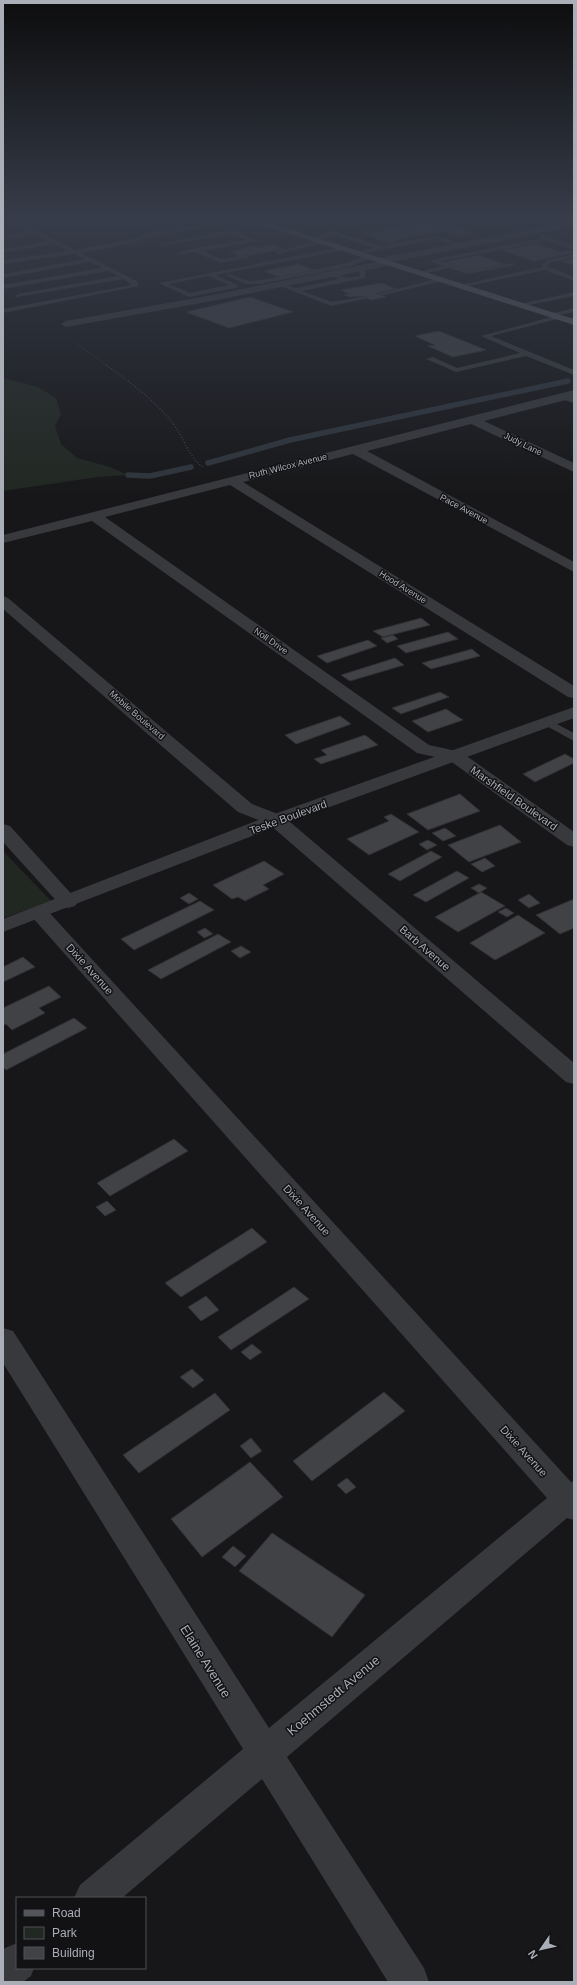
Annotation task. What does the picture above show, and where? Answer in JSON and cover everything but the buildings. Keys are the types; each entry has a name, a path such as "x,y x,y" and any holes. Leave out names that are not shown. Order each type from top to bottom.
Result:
{"main road":[{"path":"537,311 574,322"}],"street":[{"path":"66,324 137,311"},
{"name":"Ruth Wilcox Avenue","path":"3,539 354,449 571,397"},
{"name":"Judy Lane","path":"473,420 574,468"},
{"name":"Pace Avenue","path":"354,449 574,568"},
{"name":"Hood Avenue","path":"232,481 574,692"},
{"name":"Noll Drive","path":"94,516 423,749 455,756"},
{"name":"Mobile Boulevard","path":"3,601 245,808 276,820"},
{"name":"Teske Boulevard","path":"3,926 276,820 574,712"},
{"name":"Marshfield Boulevard","path":"455,756 574,841"},
{"name":"Barb Avenue","path":"276,820 574,1076"},
{"path":"3,830 68,902"},
{"name":"Dixie Avenue","path":"39,913 572,1500"},
{"name":"Elaine Avenue","path":"3,1339 410,1982"},
{"name":"Koehmstedt Avenue","path":"94,1897 265,1753 572,1500"},
{"path":"3,1974 16,1963"}],"lane":[{"path":"572,311 484,336 574,373"},
{"path":"430,359 456,370 526,354"},
{"path":"547,722 574,738"}],"path":[{"path":"66,324 63,329 70,339 121,376 161,411 178,430 189,453 198,464 209,470"}],"green space":[{"path":"3,378 38,387 56,398 61,414 55,426 61,444 77,458 110,467 128,475 98,477 3,491"},
{"path":"3,851 51,901 3,918"}],"waterway":[{"path":"208,463 290,440 568,381"},
{"path":"128,475 150,476 191,467"}]}
